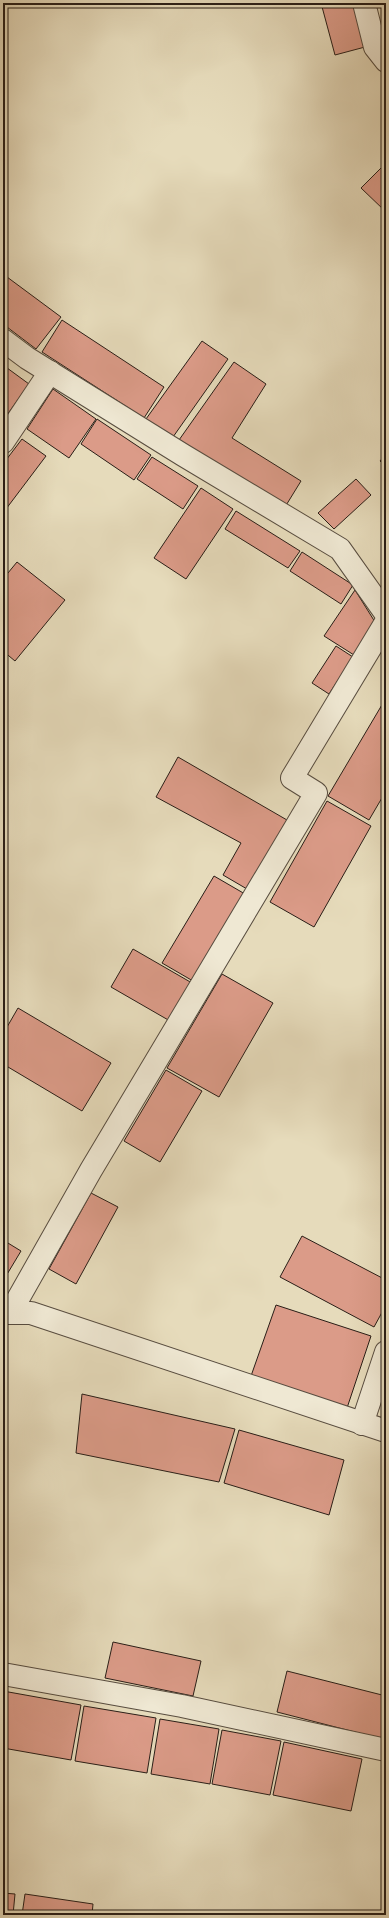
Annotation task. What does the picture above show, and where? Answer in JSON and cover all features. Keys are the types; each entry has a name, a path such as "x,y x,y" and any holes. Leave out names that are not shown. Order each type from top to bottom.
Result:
{"street":[{"path":"364,3 375,47 386,61"},
{"path":"3,340 50,372 183,455 340,549 386,614"},
{"path":"3,442 50,372"},
{"path":"7,1313 316,793 292,778 386,622"},
{"path":"7,1313 31,1313 386,1431"},
{"path":"362,1424 386,1352"},
{"path":"3,1674 182,1706 386,1750"}],"building":[{"path":"321,3 353,3 365,47 335,55"},
{"path":"386,163 386,211 385,211 361,188"},
{"path":"3,274 61,317 36,349 3,324"},
{"path":"62,320 164,387 144,418 42,352"},
{"path":"202,341 228,359 173,437 146,419"},
{"path":"234,362 266,384 232,438 301,481 285,507 179,440"},
{"path":"3,365 29,384 7,415 3,413"},
{"path":"53,389 96,419 69,458 27,429"},
{"path":"97,419 151,455 134,480 81,444"},
{"path":"22,439 46,456 3,513 3,464"},
{"path":"386,454 386,467 380,461"},
{"path":"152,457 198,486 183,509 137,479"},
{"path":"356,479 371,495 334,529 318,513"},
{"path":"201,488 233,509 186,579 154,558"},
{"path":"236,511 300,551 288,568 225,529"},
{"path":"302,552 353,585 341,604 290,571"},
{"path":"17,562 65,600 15,661 3,651 3,579"},
{"path":"355,590 375,622 354,655 324,636"},
{"path":"336,646 353,657 329,694 312,683"},
{"path":"386,698 386,791 369,820 328,796"},
{"path":"178,757 287,820 247,889 223,875 241,843 156,797"},
{"path":"327,801 371,826 314,927 270,902"},
{"path":"214,876 245,894 193,981 162,963"},
{"path":"133,949 192,983 170,1021 111,987"},
{"path":"222,974 273,1003 219,1097 167,1068"},
{"path":"18,1008 111,1063 82,1111 3,1064 3,1034"},
{"path":"166,1070 202,1091 160,1162 124,1141"},
{"path":"91,1193 118,1207 76,1284 49,1269"},
{"path":"302,1236 386,1280 386,1305 374,1327 280,1277"},
{"path":"3,1240 21,1251 3,1281"},
{"path":"276,1305 371,1336 347,1408 251,1376"},
{"path":"82,1394 235,1429 219,1482 76,1453"},
{"path":"239,1430 344,1460 329,1515 224,1483"},
{"path":"113,1642 201,1661 193,1696 105,1678"},
{"path":"287,1671 386,1696 386,1740 277,1712"},
{"path":"3,1691 81,1705 71,1760 3,1748"},
{"path":"84,1706 156,1718 147,1773 75,1761"},
{"path":"160,1719 219,1729 210,1784 151,1774"},
{"path":"222,1730 281,1741 270,1795 212,1784"},
{"path":"284,1742 362,1759 351,1811 273,1795"},
{"path":"3,1893 15,1894 13,1915 3,1915"},
{"path":"25,1894 93,1904 92,1915 22,1915"}]}
